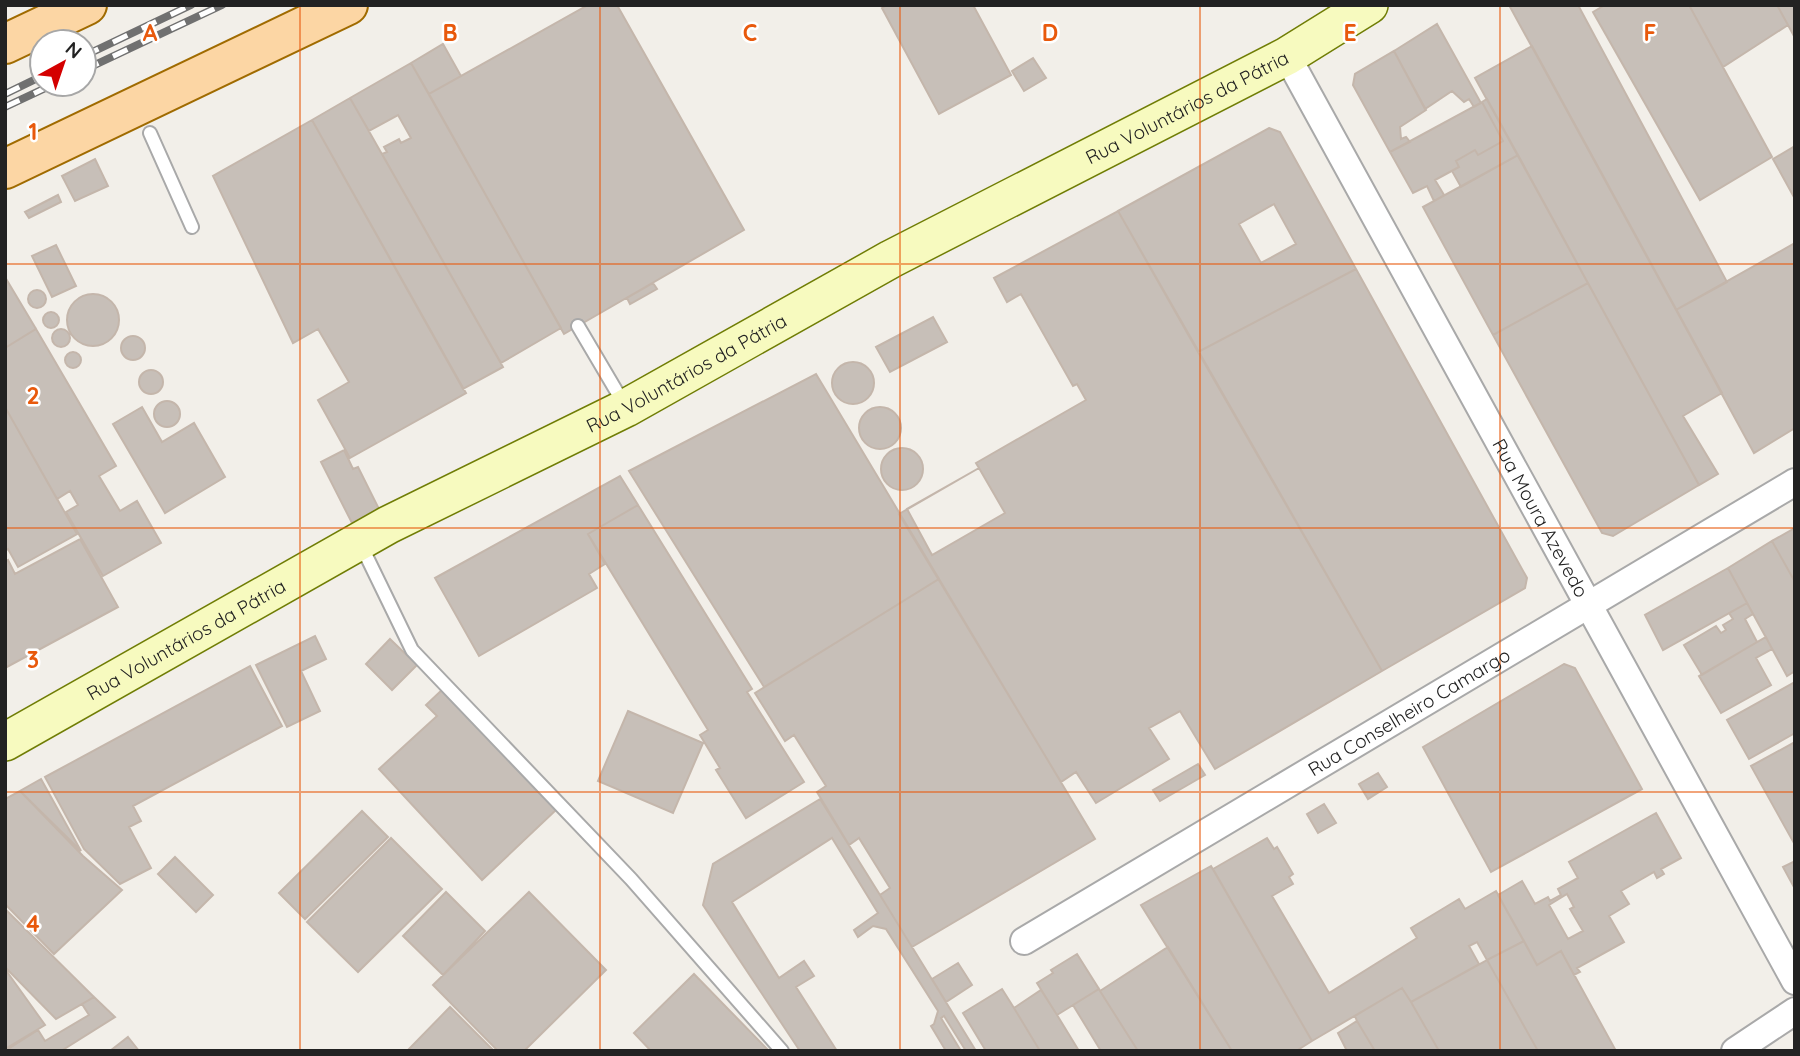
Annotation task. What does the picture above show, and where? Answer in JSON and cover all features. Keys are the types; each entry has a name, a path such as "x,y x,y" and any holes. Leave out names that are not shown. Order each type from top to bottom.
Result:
{"main road":[{"path":"5,44 87,5"},
{"path":"5,169 348,5"},
{"name":"Rua Voluntários da Pátria","path":"5,742 388,525 626,408 891,259 1287,56 1369,5"}],"street":[{"name":"Rua Moura Azevedo","path":"1287,56 1795,982"},
{"name":"Rua Conselheiro Camargo","path":"1024,941 1795,482"},
{"path":"1735,1051 1795,1011"}],"lane":[{"path":"150,133 192,227"},
{"path":"578,326 626,408"},
{"path":"359,542 412,650 631,879 782,1051"}],"building":[{"path":"588,5 617,5 744,230 564,334 429,94"},
{"path":"887,5 973,5 1011,75 939,114 882,8"},
{"path":"1509,5 1578,5 1727,282 1676,310"},
{"path":"1605,5 1689,5 1772,157 1700,200 1593,12"},
{"path":"1689,5 1777,5 1788,25 1723,67"},
{"path":"1777,5 1795,5 1795,38 1788,25"},
{"path":"1437,24 1481,103 1474,107 1469,99 1464,102 1452,91 1425,109 1394,51"},
{"path":"443,44 461,76 429,94 411,63"},
{"path":"1532,46 1722,393 1683,416 1718,474 1699,485 1475,78"},
{"path":"1394,51 1426,110 1400,127 1401,139 1406,137 1410,142 1390,152 1353,85 1355,74"},
{"path":"1033,58 1046,78 1024,91 1012,71"},
{"path":"411,63 561,328 501,363 382,154 387,152 384,147 399,139 401,143 411,138 398,115 369,131 350,98"},
{"path":"350,98 503,367 463,389 312,120"},
{"path":"1487,99 1518,155 1461,187 1452,171 1459,167 1456,161 1475,150 1478,155 1503,141 1482,102"},
{"path":"1482,102 1503,141 1478,155 1475,150 1456,161 1459,167 1435,180 1444,195 1434,201 1427,186 1413,193 1390,152"},
{"path":"312,120 466,393 350,458 318,400 349,382 318,329 293,343 213,176"},
{"path":"1269,128 1280,132 1356,269 1198,352 1118,211","holes":["1274,204 1296,244 1261,263 1239,224"]},
{"path":"1795,146 1795,199 1773,159"},
{"path":"1518,155 1588,283 1493,335 1423,207"},
{"path":"95,159 108,186 75,201 62,176"},
{"path":"58,195 61,202 29,218 25,212"},
{"path":"1118,211 1382,671 1215,769 1180,711 1149,728 1169,759 1096,803 1076,772 1061,782 899,514 979,468 976,463 1086,400 1077,384 1073,386 1021,294 1007,302 994,278"},
{"path":"1795,243 1795,428 1754,453 1676,310"},
{"path":"56,245 76,286 52,297 32,256"},
{"path":"1356,269 1527,578 1525,588 1382,671 1198,352"},
{"path":"5,277 36,329 5,348"},
{"path":"653,283 657,289 630,304 627,298"},
{"path":"1588,283 1699,485 1613,536 1602,533 1493,335"},
{"path":"37,290 43,293 46,299 43,305 37,308 31,305 28,299 31,293"},
{"path":"93,294 103,296 111,302 117,310 117,330 111,338 103,344 93,346 83,344 75,338 69,330 67,320 69,310 75,302 83,296"},
{"path":"48,312 54,312 59,320 57,326 48,328 43,323 43,317"},
{"path":"933,317 947,342 890,372 876,347"},
{"path":"36,329 116,466 99,476 120,511 137,501 161,543 103,576 66,512 78,505 70,491 57,499 5,407 5,348"},
{"path":"61,329 67,332 70,338 67,344 61,347 55,344 52,338 55,332"},
{"path":"133,336 141,340 145,348 141,356 133,360 125,356 121,348 125,340"},
{"path":"70,352 76,352 81,360 79,366 70,368 65,363 65,357"},
{"path":"853,362 868,368 874,383 868,398 853,404 838,398 832,383 838,368"},
{"path":"151,370 162,377 163,382 156,393 151,394 140,387 139,382 146,371"},
{"path":"816,374 939,579 764,687 629,471"},
{"path":"167,401 176,405 180,414 176,423 167,427 158,423 154,414 158,405"},
{"path":"5,407 77,534 18,567 8,549 5,551"},
{"path":"142,407 162,442 194,423 225,477 165,513 113,424"},
{"path":"880,407 895,413 901,428 895,443 880,449 865,443 859,428 865,413"},
{"path":"902,448 917,454 923,469 917,484 902,490 887,484 881,469 887,454"},
{"path":"344,450 353,469 358,467 379,509 352,523 321,462"},
{"path":"979,468 1005,513 932,555 907,509"},
{"path":"620,476 638,505 588,534 605,564 589,574 597,588 479,656 435,578"},
{"path":"638,505 752,689 747,692 804,782 746,818 716,770 720,768 700,735 708,730 588,534"},
{"path":"1795,528 1795,582 1772,541"},
{"path":"80,539 118,607 5,668 5,562 8,560 15,574"},
{"path":"1772,541 1795,582 1795,671 1787,676 1728,568"},
{"path":"1728,568 1747,603 1663,650 1645,615"},
{"path":"939,579 1095,839 912,947 880,895 890,888 859,838 849,845 817,792 826,786 794,735 785,741 755,693"},
{"path":"1747,603 1753,614 1745,619 1757,642 1702,675 1684,645 1716,626 1721,633 1726,630 1723,625 1733,619 1729,613"},
{"path":"315,636 326,659 301,671 320,711 287,727 256,665"},
{"path":"1766,637 1772,649 1756,658 1771,685 1721,713 1699,676"},
{"path":"390,639 417,665 392,690 366,664"},
{"path":"1564,664 1575,668 1642,789 1491,872 1423,747"},
{"path":"250,666 282,726 133,806 141,821 129,827 151,868 120,884 84,849 45,777"},
{"path":"1795,682 1795,733 1749,759 1727,720"},
{"path":"443,689 556,810 482,880 379,769 437,716 426,705"},
{"path":"628,711 703,743 673,813 598,781"},
{"path":"1795,742 1795,845 1751,766"},
{"path":"1198,764 1205,775 1160,801 1153,790"},
{"path":"1378,773 1387,787 1368,799 1359,784"},
{"path":"41,779 81,851 20,791"},
{"path":"20,791 83,856 122,890 54,954 5,904 5,799"},
{"path":"820,799 976,1051 966,1051 944,1016 941,1018 961,1051 800,1051 703,905 713,864"},
{"path":"1324,804 1336,823 1318,833 1307,814"},
{"path":"362,811 388,837 305,919 279,893"},
{"path":"1656,813 1681,858 1661,869 1664,874 1657,878 1654,872 1621,891 1629,904 1609,916 1624,942 1577,968 1580,972 1574,975 1561,951 1537,965 1498,895 1522,881 1535,904 1548,897 1550,901 1561,895 1558,889 1578,878 1569,862","holes":["1567,894 1574,907 1570,909 1583,931 1568,939 1549,905"]},
{"path":"391,838 442,889 358,972 307,922"},
{"path":"832,838 878,913 854,930 858,937 873,926 886,929 938,1011 931,1026 946,1051 837,1051 796,987 814,976 804,961 779,978 732,902"},
{"path":"1267,838 1274,849 1277,847 1293,874 1289,877 1293,884 1272,896 1329,993 1417,938 1411,928 1459,899 1465,909 1496,891 1524,941 1487,960 1477,942 1469,946 1479,964 1411,1002 1402,988 1312,1041 1213,869"},
{"path":"175,857 213,895 196,912 158,874"},
{"path":"1795,861 1795,889 1783,867"},
{"path":"1211,866 1312,1041 1296,1051 1232,1051 1141,905"},
{"path":"446,892 485,931 443,975 403,936"},
{"path":"529,892 606,970 524,1051 498,1051 433,985"},
{"path":"5,909 94,997 56,1019 5,967"},
{"path":"1524,941 1537,965 1561,951 1616,1051 1538,1051 1487,960"},
{"path":"1168,947 1232,1051 1138,1051 1100,991"},
{"path":"1077,954 1099,989 1057,1015 1037,983 1053,973 1051,970"},
{"path":"1487,960 1538,1051 1439,1051 1411,1002"},
{"path":"958,963 972,985 946,1002 932,979"},
{"path":"5,969 45,1025 5,1049"},
{"path":"694,974 769,1051 651,1051 634,1033"},
{"path":"1402,988 1439,1051 1375,1051 1357,1021 1355,1016"},
{"path":"1002,989 1040,1051 986,1051 963,1013"},
{"path":"1099,989 1138,1051 1101,1051 1073,1005"},
{"path":"1041,990 1079,1051 1040,1051 1014,1008"},
{"path":"94,997 115,1017 61,1051 5,1051 38,1030 45,1041 89,1015 82,1004"},
{"path":"450,1007 494,1051 407,1051"},
{"path":"1357,1021 1375,1051 1347,1051 1338,1033"},
{"path":"128,1037 139,1051 110,1051"}],"railway":[{"path":"98,49 191,5"},
{"path":"98,63 222,5"},
{"path":"5,94 28,83"},
{"path":"5,107 28,96"}]}
